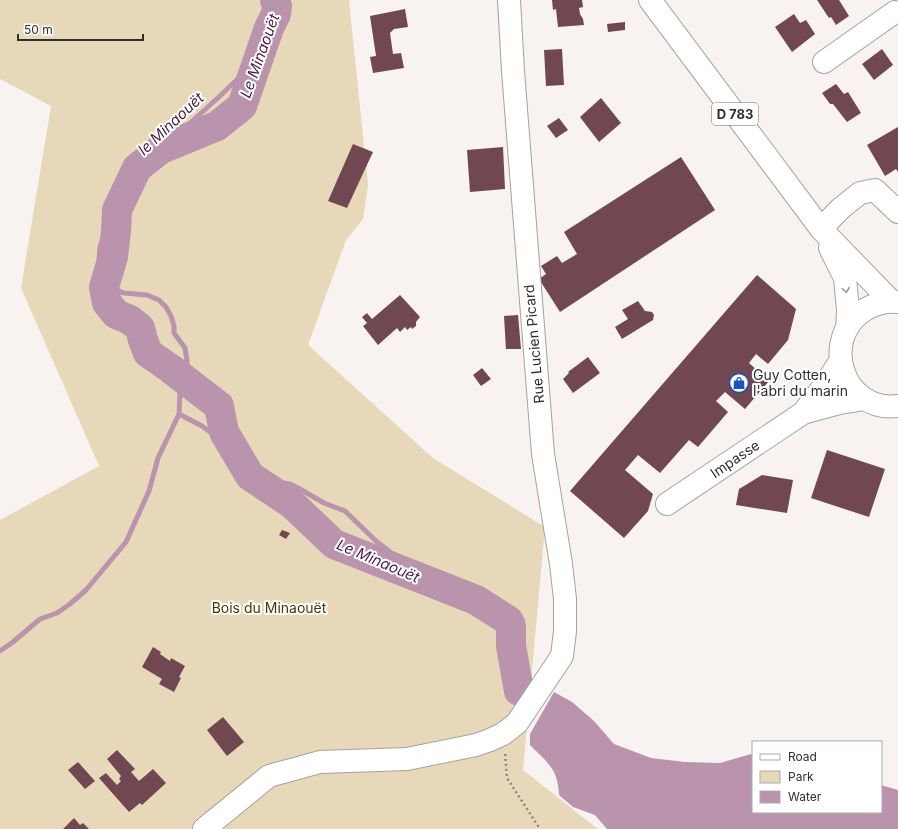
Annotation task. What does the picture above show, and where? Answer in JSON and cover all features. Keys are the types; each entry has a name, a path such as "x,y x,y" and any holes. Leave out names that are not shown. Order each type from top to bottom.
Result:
{"street":[{"name":"Rue Lucien Picard","path":"509,0 512,71 543,454 566,599 565,631 562,656 545,682 510,728"},
{"name":"D 783","path":"650,0 820,228 894,302"},
{"path":"824,62 892,9"},
{"path":"820,228 860,193 875,190 898,212"},
{"name":"D 783","path":"820,228 844,278 848,310 847,328"},
{"path":"894,302 873,305 858,314 847,328 840,344 840,361 845,376 853,389 865,399 896,408"},
{"path":"803,413 827,382 840,361"},
{"path":"803,413 840,403 865,399"},
{"name":"Impasse","path":"667,504 803,413"},
{"path":"204,829 269,776 320,762 407,759 476,745 510,728"}],"path":[{"path":"510,728 507,778 540,829"}],"green space":[{"name":"Bois du Minaouët","path":"0,0 349,0 368,185 363,219 346,240 308,345 433,458 545,527 523,770 598,829 0,829 0,520 99,466 21,288 51,106 0,79"}],"water":[{"path":"554,692 572,702 594,721 614,744 651,758 685,762 720,763 752,754 752,813 882,813 882,785 898,790 898,829 607,829 595,815 573,807 559,795 557,779 554,772 547,762 530,745 530,734"}],"building":[{"path":"552,0 582,0 583,7 579,8 584,25 558,27 556,9 553,10"},
{"path":"817,0 839,0 849,16 836,25 831,17 829,18"},
{"path":"405,9 408,27 394,29 390,33 393,54 401,53 404,68 373,73 370,57 376,56 370,16"},
{"path":"794,14 800,23 806,20 815,34 792,52 775,27"},
{"path":"625,22 625,30 608,32 607,24"},
{"path":"562,49 564,85 546,86 544,50"},
{"path":"882,49 893,65 874,80 862,64"},
{"path":"836,84 844,94 848,92 861,113 847,122 822,93"},
{"path":"601,98 621,123 599,142 580,117"},
{"path":"559,118 568,130 556,138 547,126"},
{"path":"898,127 898,172 896,169 885,176 867,145"},
{"path":"353,144 373,152 347,208 328,201"},
{"path":"503,147 505,189 470,192 467,150"},
{"path":"681,157 715,210 560,312 539,279 546,274 541,266 557,256 562,263 577,254 564,232"},
{"path":"757,275 796,309 788,340 768,364 756,354 749,363 769,381 745,409 725,392 716,401 728,412 698,447 689,440 660,473 638,455 625,470 653,494 648,511 624,538 570,491"},
{"path":"400,295 420,317 416,322 416,326 412,329 411,327 407,330 405,327 400,332 397,328 378,345 363,326 367,323 362,317 367,313 372,319"},
{"path":"638,301 645,311 652,312 654,315 653,320 622,339 615,327 628,319 622,310"},
{"path":"518,315 521,349 506,349 504,316"},
{"path":"588,357 600,373 573,393 563,379 569,373 568,372"},
{"path":"482,368 491,379 481,386 473,375"},
{"path":"827,450 885,469 869,517 811,498"},
{"path":"762,475 793,480 787,513 736,505 739,489"},
{"path":"282,530 290,533 286,539 279,535"},
{"path":"153,647 161,652 160,654 170,661 171,658 185,666 179,677 181,678 174,692 159,684 162,679 142,667"},
{"path":"223,717 244,742 227,756 207,730"},
{"path":"117,750 135,769 131,772 139,781 153,769 166,783 142,805 140,803 129,812 99,778 106,773 117,785 121,781 119,779 121,776 107,759"},
{"path":"78,762 95,781 85,789 68,770"},
{"path":"74,818 80,825 83,823 89,829 63,829"}],"waterway":[{"name":"le Minaouët","path":"0,651 40,619 57,613 86,590 126,542 149,491 158,458 179,414 180,393 185,378 187,361 185,348 174,333 174,326 171,316 166,307 159,300 147,295 124,293 114,289 106,281 99,260 100,247 104,235 120,217 140,170 146,160 153,153 165,146 221,95 249,68 266,46 274,27 276,16 271,0"},
{"name":"le Minaouët","path":"275,0 277,6 276,14 269,28 242,106 217,126 161,149 137,168 117,210 113,257 104,287 107,303 116,314 130,320 140,328 148,353 219,406 224,432 250,476 292,504 334,544 476,600 509,621 511,626 511,646 519,691"},
{"name":"le Minaouët","path":"179,414 202,426 213,434 229,453 234,465 241,472 256,479 290,484 324,503 345,511 377,542 390,552 402,571 410,578 433,579 444,582 464,592 483,606 497,613 510,628 520,653 527,679"}],"place":[{"name":"Guy Cotten, l'abri du marin","path":"739,383"}],"water label":[{"name":"Le Minaouët","path":"260,56"},
{"name":"Le Minaouët","path":"378,561"}]}
